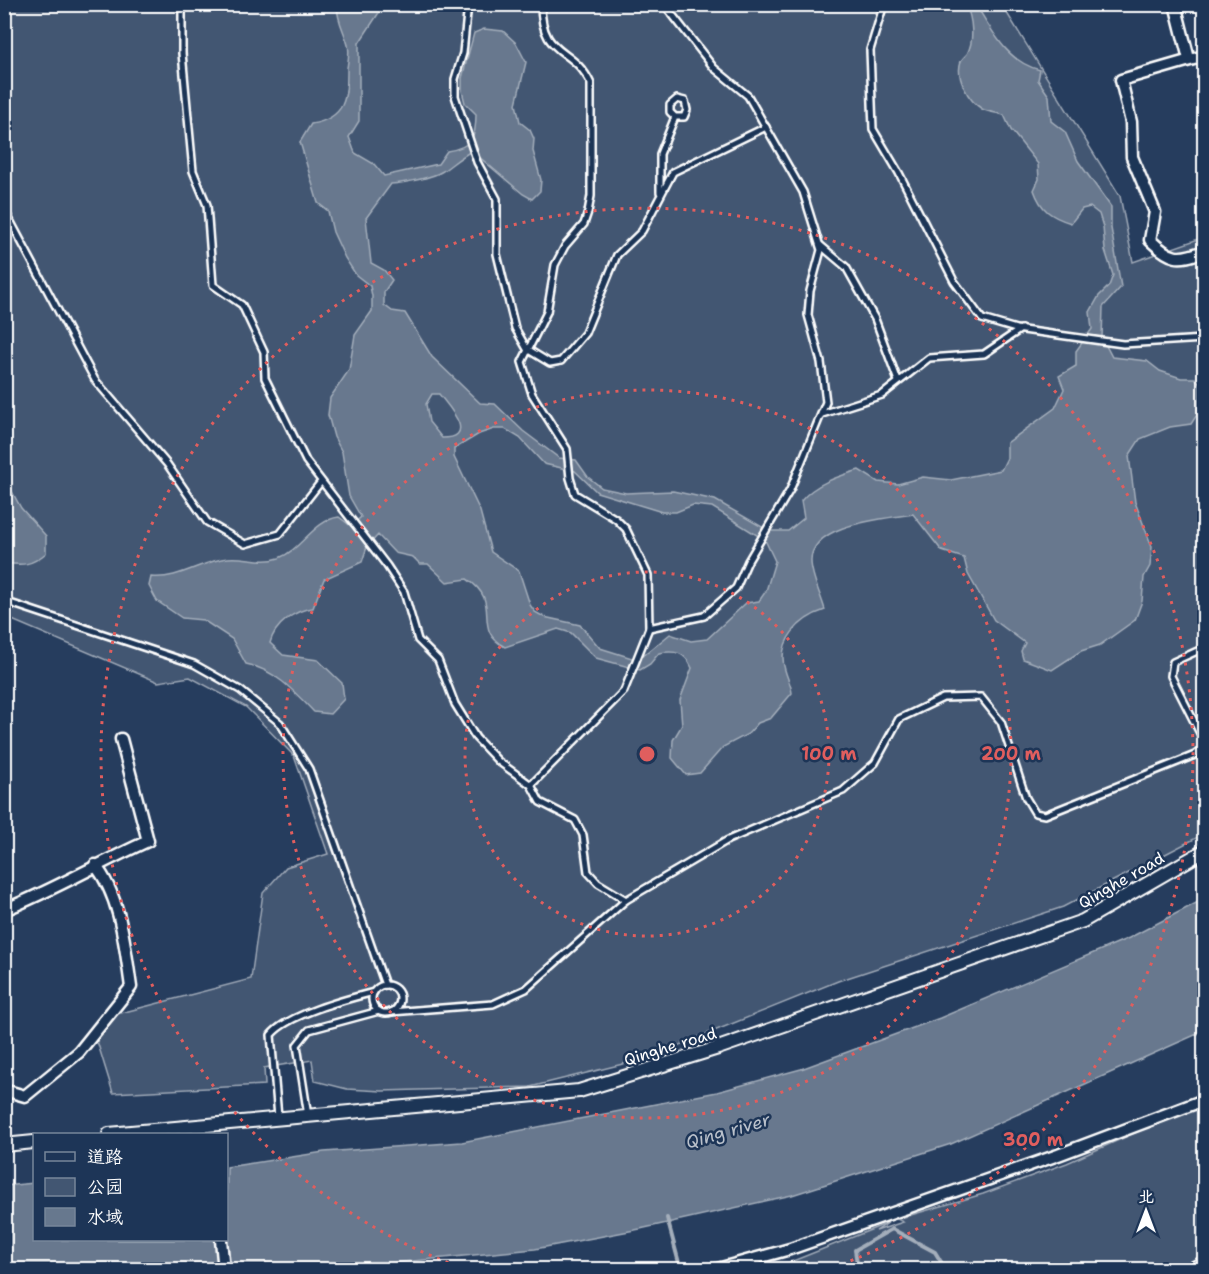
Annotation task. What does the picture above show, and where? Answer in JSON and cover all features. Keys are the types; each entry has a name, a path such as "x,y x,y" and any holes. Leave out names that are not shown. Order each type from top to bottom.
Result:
{"street":[{"path":"1175,4 1189,59"},
{"path":"1204,56 1121,80 1131,122 1132,157 1155,212 1150,240 1164,254 1174,258 1186,258 1204,251"},
{"path":"4,910 54,890 95,865 148,841 121,739"},
{"name":"Qinghe road","path":"130,1133 212,1129 278,1118 579,1091 718,1048 1083,921 1204,851"},
{"path":"4,1090 25,1096 70,1060 132,987 123,938 112,897 102,873 95,865"},
{"path":"714,1269 790,1249 1058,1155 1204,1100"},
{"path":"4,1145 33,1142"},
{"path":"221,1241 224,1269"}],"lane":[{"path":"182,4 182,53 193,171 207,205 213,285 242,305 264,352 265,378 306,461 320,483 344,509 404,592 418,640 438,660 455,704 476,738 498,760 531,785 540,802 575,820 583,835 588,872 598,883 626,900"},
{"path":"468,4 463,53 455,79 455,96 477,162 497,199 497,254 515,328 527,349 550,363 561,361 590,325 617,255 642,231 673,171 766,128"},
{"path":"531,785 624,691 649,628 648,575 626,529 616,519 575,494 570,478 567,449 532,394 522,362 548,312 555,265 565,246 584,224 591,196 591,84 584,69 552,46 544,34 541,4"},
{"path":"649,628 704,616 736,588 748,561 790,490 826,402 826,387 808,315 810,291 821,250 803,192 748,96 714,68 664,4"},
{"path":"884,4 870,50 873,129 899,173 954,281 982,319 1021,329 1123,344 1204,339"},
{"path":"660,194 660,154 675,117"},
{"path":"4,209 95,380 167,464 207,522 245,544 280,534 320,483"},
{"path":"819,244 846,267 875,319 898,381"},
{"path":"822,414 882,395 930,358 984,354 1021,329"},
{"path":"4,601 194,664 240,690 280,723 309,769 386,985 394,988 399,996 398,1006 391,1012"},
{"path":"1204,648 1173,662 1172,676 1204,741"},
{"path":"308,1116 297,1045 309,1030 379,1011 493,1004 526,989 576,942 626,900 728,840 843,791 875,763 899,719 943,698 981,697 1001,722 1026,798 1035,813 1045,815 1204,748"},
{"path":"278,1118 271,1035 277,1027 304,1015 374,992 386,985"},
{"path":"374,992 373,1004 379,1011"},
{"path":"1184,1269 1204,1259"}],"green space":[{"path":"4,5 1002,5 1120,196 1133,262 1204,237 1204,834 1063,907 838,981 647,1058 530,1087 382,1091 347,1089 315,1081 312,1060 264,1068 265,1085 113,1093 94,1031 102,1018 251,979 263,893 286,867 328,854 294,756 246,707 190,677 158,682 5,617"},
{"path":"1204,1102 1204,1269 754,1270 788,1263 888,1223 876,1231 903,1222 897,1219 983,1194 1067,1163"}],"water":[{"path":"337,5 384,5 359,43 359,121 349,137 355,153 374,164 384,176 438,164 447,151 462,147 471,140 475,130 476,114 465,103 462,78 474,33 484,29 503,31 516,43 526,62 516,104 520,122 530,130 534,139 533,151 541,180 540,191 532,199 523,194 472,151 438,174 391,184 366,218 371,263 384,270 392,280 384,292 384,305 392,311 405,313 432,357 480,403 495,404 523,431 559,458 576,460 588,477 602,488 626,493 673,491 715,500 769,531 788,531 804,518 801,501 806,495 827,481 859,470 878,482 898,484 923,477 951,480 1001,470 1007,458 1007,443 1055,408 1064,389 1059,376 1076,366 1076,351 1092,329 1090,312 1099,296 1109,286 1113,275 1105,250 1103,227 1099,214 1090,207 1082,209 1071,223 1048,212 1040,203 1034,190 1039,179 1038,164 1011,130 1004,115 982,109 964,88 960,67 961,61 967,54 972,36 970,16 966,5 976,5 1002,45 1018,60 1040,70 1038,80 1049,96 1051,121 1065,132 1078,161 1111,207 1111,228 1121,287 1103,307 1102,338 1112,357 1147,361 1160,371 1181,378 1195,378 1204,387 1204,404 1191,424 1170,427 1140,439 1129,456 1135,502 1152,547 1150,566 1144,577 1142,601 1135,620 1100,645 1081,651 1052,670 1023,659 1021,651 1025,643 994,620 968,574 964,558 942,551 913,514 852,525 823,538 814,548 811,567 825,610 799,625 787,640 783,659 792,693 771,718 758,723 748,734 723,747 700,773 686,775 672,758 673,740 682,725 680,700 692,668 683,655 675,652 659,653 650,664 640,670 596,658 571,633 558,629 505,647 495,640 490,632 484,597 478,588 467,579 447,582 428,564 420,564 413,557 395,553 378,535 367,547 362,562 324,579 313,608 306,609 287,619 276,630 270,643 283,655 318,660 342,683 344,699 330,714 314,712 292,689 275,676 246,664 232,639 203,620 182,618 157,601 149,586 151,577 171,576 228,558 273,560 287,554 322,523 330,519 339,517 351,526 361,517 349,496 342,452 334,437 328,415 330,398 349,370 355,335 372,311 372,296 370,286 356,275 345,258 333,232 328,211 318,203 300,142 311,124 323,121 338,112 345,97 349,51","holes":["432,394 439,394 458,421 460,427 458,433 453,437 442,438 429,422 426,404","494,429 505,429 520,438 544,464 575,471 597,492 662,512 676,512 693,505 712,507 765,540 775,561 766,591 759,601 746,603 707,639 691,641 670,634 648,652 635,659 600,648 580,625 544,617 535,612 530,605 519,571 491,552 480,511 454,457 454,449 479,434"]},
{"path":"4,477 21,508 46,536 46,553 27,564 5,563"},
{"name":"Qing river","path":"1204,899 1204,1031 951,1144 792,1195 640,1229 535,1249 332,1269 5,1270 4,1186 33,1183 33,1241 228,1241 228,1167 324,1152 462,1142 717,1092 801,1069 940,1018 1129,938"}],"waterway":[{"path":"667,1218 679,1263"},
{"path":"858,1270 855,1250 892,1229 935,1252 946,1270"}]}
